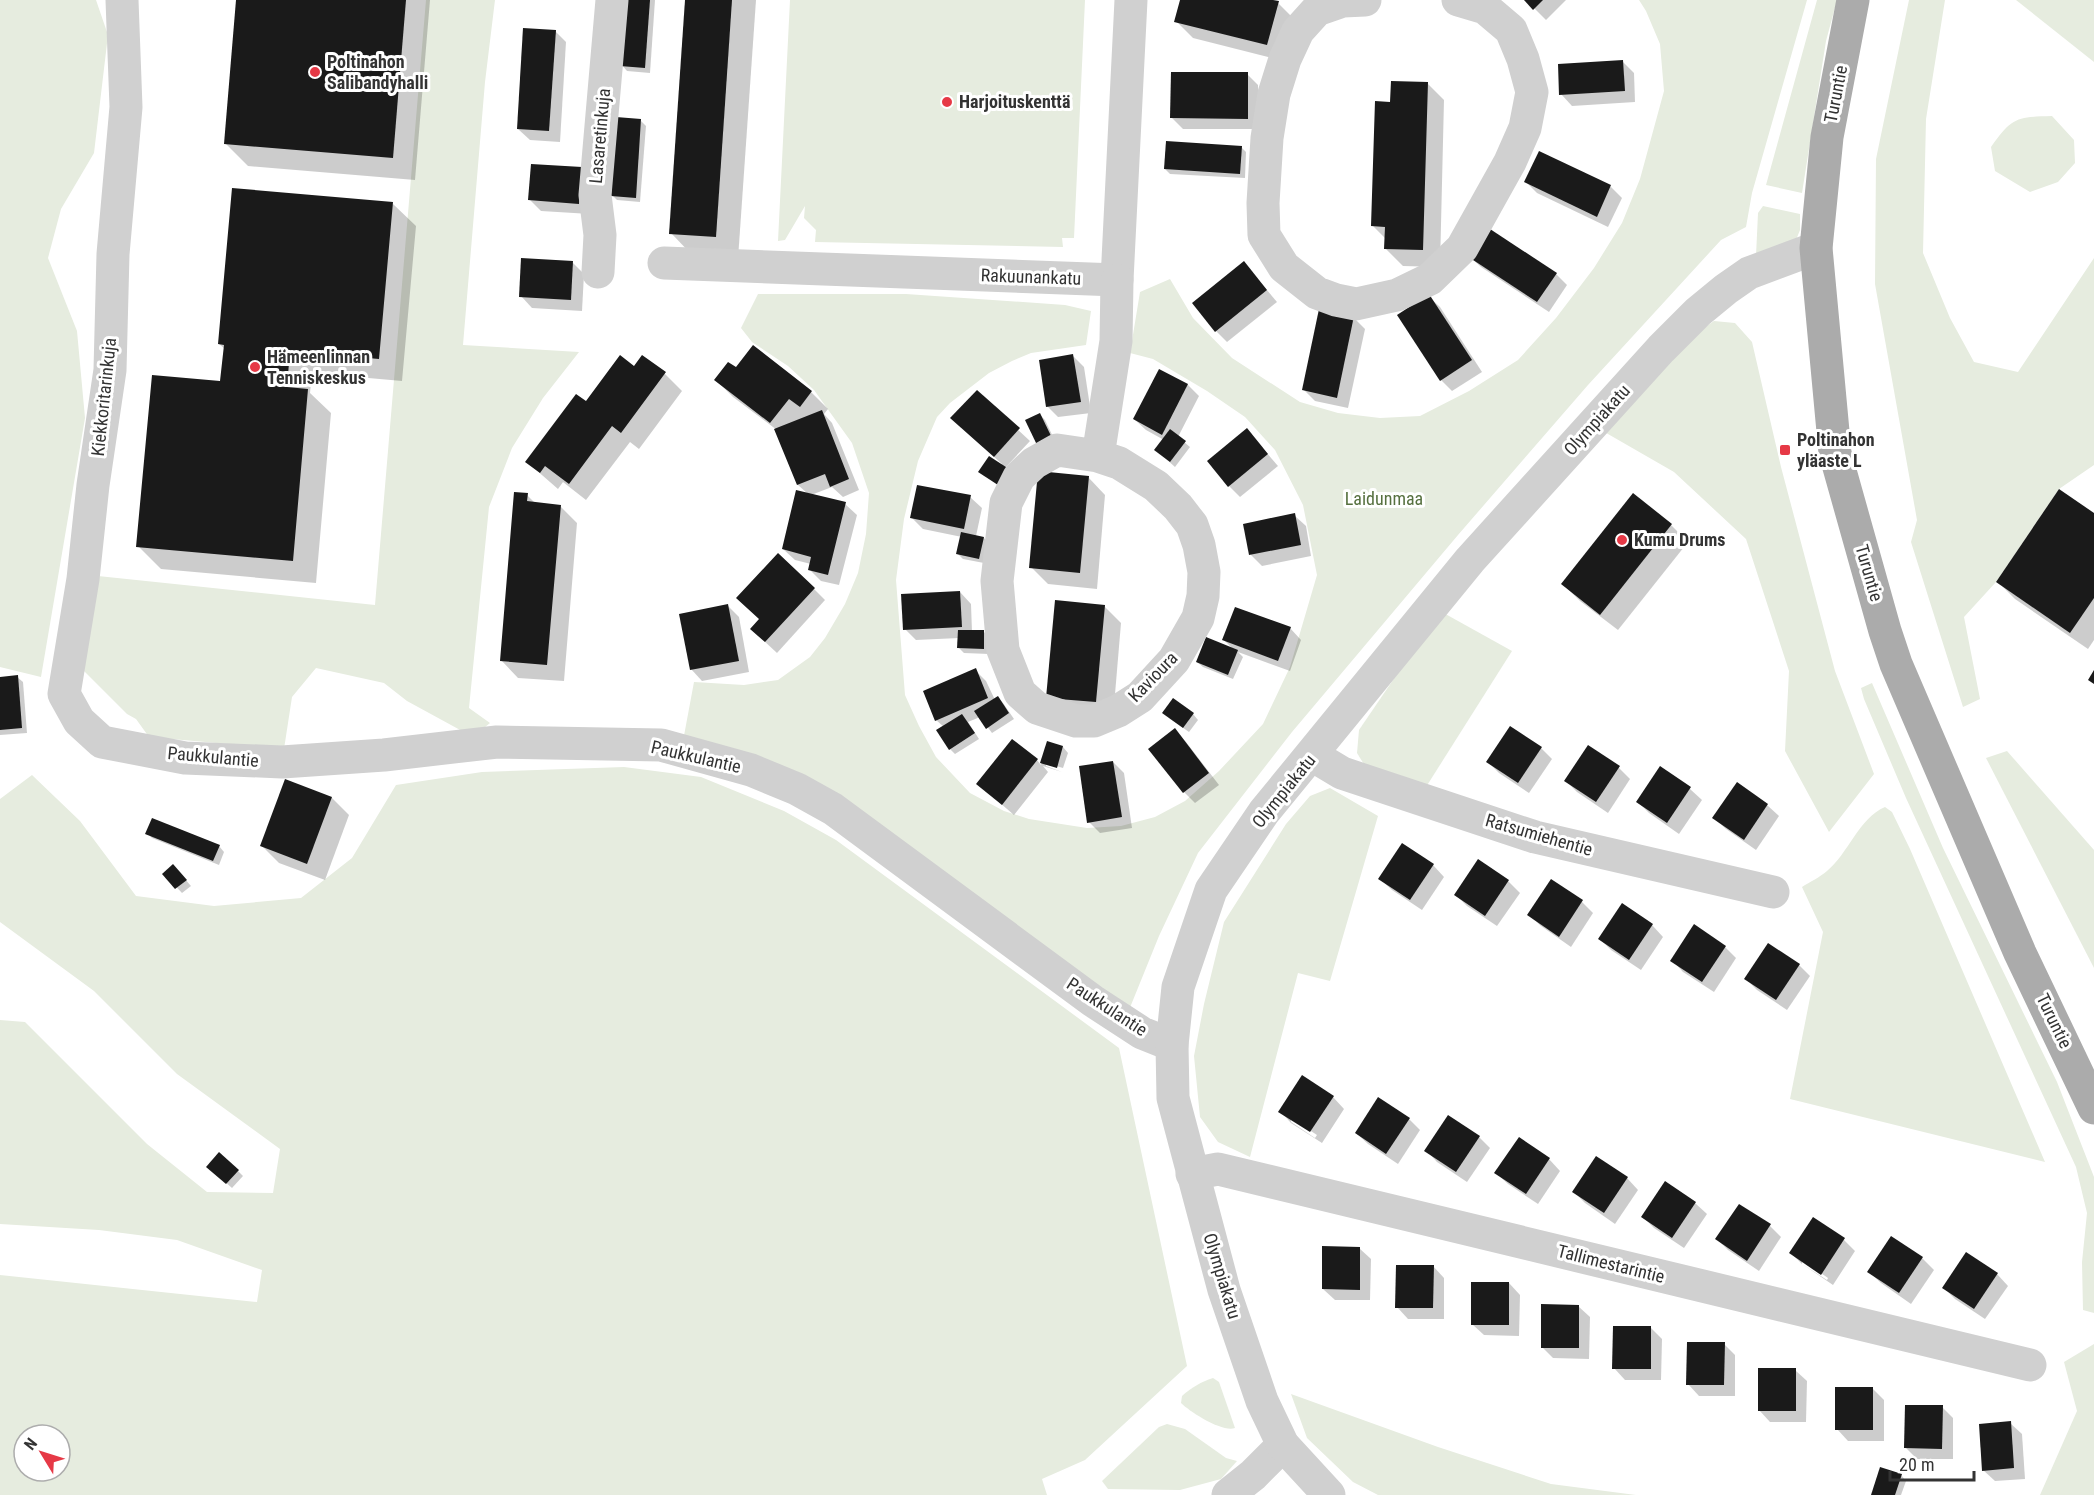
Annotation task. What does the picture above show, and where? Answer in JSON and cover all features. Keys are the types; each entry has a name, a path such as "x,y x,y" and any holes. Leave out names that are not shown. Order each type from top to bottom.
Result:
{"main road":[{"name":"Turuntie","path":"1853,0 1827,137 1816,248 1835,453 1896,664 2020,953 2068,1049 2094,1108"}],"street":[{"name":"Kiekkoritarinkuja","path":"102,742 79,721 64,694 83,579 93,485 110,370 113,254 126,107 122,0"},
{"name":"Lasaretinkuja","path":"598,272 600,235 595,195 612,0"},
{"path":"1098,456 1116,341 1131,0"},
{"path":"1365,0 1343,1 1317,10 1298,31 1285,59 1274,94 1267,138 1263,203 1264,235 1284,267 1317,293 1356,304 1397,295 1430,279 1462,248 1510,162 1525,128 1532,92 1523,58 1511,30 1485,8 1458,0"},
{"name":"Olympiakatu","path":"1329,1495 1283,1445 1262,1401 1224,1290 1173,1098 1172,1045 1178,987 1211,890 1264,812 1470,560 1661,350 1690,320 1726,289 1749,273 1816,248"},
{"name":"Rakuunankatu","path":"664,262 1117,280"},
{"name":"Kavioura","path":"1058,450 1098,456 1119,463 1156,486 1178,507 1192,525 1199,545 1204,572 1203,596 1198,618 1174,660 1140,697 1118,711 1094,721 1076,721 1037,708 1020,693 1003,650 997,581 1006,503 1019,477 1034,463 1058,450"},
{"name":"Paukkulantie","path":"102,742 185,758 282,762 384,755 497,742 662,746 701,755 751,770 788,785 833,809 1093,1001 1142,1034 1172,1045"},
{"name":"Ratsumiehentie","path":"1312,755 1342,773 1535,837 1773,892"},
{"name":"Tallimestarintie","path":"1192,1174 1218,1169 2030,1365"},
{"path":"1228,1495 1253,1475 1283,1445"}],"green space":[{"path":"0,0 96,0 108,35 94,153 61,209 48,258 77,331 85,418 41,677 0,667"},
{"path":"426,0 495,0 485,82 463,345 579,352 543,398 512,448 489,507 469,708 490,723 473,737 407,701 384,683 316,668 292,697 284,749 149,737 136,719 127,714 84,671 98,576 375,605"},
{"name":"Harjoituskenttä","path":"790,0 1085,0 1074,238 1062,238 1063,247 815,242 816,230 804,218 805,206 785,240 778,241"},
{"name":"Laidunmaa","path":"1639,0 1807,0 1752,193 1746,227 1721,240 1588,385 1292,732 1198,853 1159,936 1129,1010 988,911 683,741 694,682 744,685 778,680 810,657 825,638 845,604 858,573 866,534 869,493 852,443 814,390 788,366 752,342 741,328 758,294 906,294 1065,305 1091,311 1086,345 1031,353 989,373 950,403 937,417 918,461 904,519 896,580 905,695 936,757 970,793 1004,811 1029,819 1087,828 1121,826 1155,817 1185,801 1219,771 1263,724 1290,667 1317,575 1303,505 1275,450 1245,417 1207,391 1153,359 1130,353 1140,292 1170,279 1193,318 1232,358 1300,402 1338,413 1380,418 1420,416 1469,391 1518,360 1556,318 1594,268 1622,223 1640,179 1664,91 1660,44"},
{"path":"1817,0 1837,0 1826,41 1802,193 1766,185"},
{"path":"1909,0 1945,0 1926,119 1923,253 1950,318 1974,362 2018,372 2094,258 2094,465 2059,489 1996,582 1964,617 1980,699 1963,707 1911,542 1917,520 1875,284 1876,159"},
{"path":"2016,0 2094,0 2094,62"},
{"path":"2052,116 2074,140 2075,163 2058,182 2030,192 1995,171 1991,147 2010,124 2023,118"},
{"path":"1763,206 1800,214 1800,230 1796,240 1756,256 1758,213"},
{"path":"1714,321 1735,323 1752,342 1781,467 1835,671 1874,774 1829,832 1785,751 1789,671 1746,539 1674,472 1601,430 1698,332"},
{"path":"1440,611 1512,651 1426,787 1365,766 1357,753 1359,730"},
{"path":"1872,683 1943,848 2057,1082 2094,1177 2094,1313 2083,1310 2082,1262 2087,1213 2076,1167 1906,798 1864,699 1861,688"},
{"path":"2007,751 2094,850 2094,968 1986,758"},
{"path":"624,767 701,777 784,811 836,840 1119,1048 1187,1366 1085,1460 1042,1479 1047,1495 0,1495 0,1275 257,1302 262,1270 177,1240 99,1230 0,1224 0,1020 25,1022 147,1144 207,1192 273,1193 280,1149 177,1074 94,991 0,922 0,799 32,775 80,821 136,896 214,906 301,898 352,858 396,785 482,772"},
{"path":"1330,788 1378,816 1330,981 1298,973 1250,1157 1218,1142 1200,1117 1194,1056 1204,1004 1224,922 1286,824 1310,796"},
{"path":"1885,807 1892,812 1910,849 2045,1162 1790,1099 1823,932 1802,887 1834,864 1868,819"},
{"path":"2094,1344 2094,1495 2040,1495 2077,1411 2064,1362"},
{"path":"1213,1378 1219,1382 1235,1428 1215,1425 1181,1403 1182,1396 1197,1385"},
{"path":"1291,1394 1438,1447 1551,1484 1636,1495 1378,1495 1353,1482 1307,1438"},
{"path":"1167,1424 1185,1429 1226,1458 1237,1461 1221,1479 1180,1490 1108,1489 1102,1481 1159,1427"}],"building":[{"name":"Poltinahon Salibandyhalli","path":"236,0 406,0 393,158 224,144"},
{"path":"625,0 650,0 645,68 620,66"},
{"path":"685,0 732,0 716,237 669,234"},
{"path":"1180,0 1279,1 1267,45 1174,22"},
{"path":"1524,0 1543,0 1533,10"},
{"path":"523,28 556,30 549,131 517,129"},
{"path":"1623,60 1625,91 1559,95 1558,64"},
{"path":"1171,72 1248,72 1248,119 1170,118"},
{"path":"1391,81 1428,82 1423,250 1384,249 1385,227 1371,226 1375,101 1390,102"},
{"path":"616,117 641,119 636,198 611,196"},
{"path":"1166,141 1242,146 1240,174 1164,169"},
{"path":"1539,151 1611,185 1597,217 1524,182"},
{"path":"531,164 582,167 579,204 528,200"},
{"name":"Hämeenlinnan Tenniskeskus","path":"232,188 393,202 379,359 290,351 287,387 308,389 293,561 136,547 152,375 220,381 224,345 218,344"},
{"path":"1487,227 1557,273 1537,302 1467,256"},
{"path":"521,258 573,261 571,300 519,297"},
{"path":"1244,261 1267,290 1215,332 1192,303"},
{"path":"1429,294 1472,360 1440,381 1397,315"},
{"path":"1319,309 1354,316 1337,398 1302,390"},
{"path":"753,345 812,391 800,407 789,399 770,423 714,380 728,362 736,367"},
{"path":"1073,354 1081,402 1046,407 1039,360"},
{"path":"620,355 634,366 642,355 666,372 621,433 612,426 569,484 545,466 540,473 525,462 576,394 586,401"},
{"path":"1159,369 1188,384 1162,435 1133,419"},
{"path":"977,390 1020,428 994,457 950,418"},
{"path":"822,410 849,479 830,487 825,474 797,485 774,429"},
{"path":"1040,413 1052,438 1037,445 1025,420"},
{"path":"1247,428 1268,454 1228,487 1207,461"},
{"path":"1170,429 1186,441 1170,462 1154,450"},
{"path":"989,456 1009,469 998,485 978,472"},
{"path":"1038,471 1089,476 1080,573 1029,568"},
{"path":"917,485 971,495 964,529 910,518"},
{"path":"2059,489 2094,513 2094,598 2070,633 1996,582"},
{"path":"796,490 846,502 828,575 808,570 811,557 782,549"},
{"path":"514,492 528,493 527,501 561,505 547,665 500,661"},
{"path":"1633,493 1672,524 1600,615 1561,584"},
{"path":"1295,513 1301,545 1249,555 1243,524"},
{"path":"961,532 984,537 979,559 956,554"},
{"path":"778,553 815,588 765,642 750,629 759,619 736,598"},
{"path":"960,591 962,627 903,630 901,594"},
{"path":"1055,600 1105,605 1096,702 1046,698"},
{"path":"728,604 739,661 690,670 679,614"},
{"path":"1235,607 1291,627 1278,661 1222,640"},
{"path":"958,630 984,630 984,649 957,648"},
{"path":"1206,637 1238,650 1228,675 1196,662"},
{"path":"976,668 988,698 935,721 923,691"},
{"path":"2094,670 2094,684 2088,680"},
{"path":"18,675 22,728 0,730 0,677"},
{"path":"998,696 1009,713 986,729 974,711"},
{"path":"1173,698 1194,713 1183,728 1162,713"},
{"path":"962,714 975,733 949,750 936,730"},
{"path":"1510,726 1542,747 1518,783 1486,762"},
{"path":"1175,728 1209,773 1183,793 1148,749"},
{"path":"1012,739 1038,759 1002,805 976,784"},
{"path":"1047,741 1063,746 1057,768 1040,763"},
{"path":"1588,745 1620,766 1596,802 1564,781"},
{"path":"1113,761 1122,817 1087,823 1079,766"},
{"path":"1660,766 1691,787 1667,823 1636,802"},
{"path":"285,779 332,797 307,864 260,846"},
{"path":"1737,782 1768,804 1744,840 1712,818"},
{"path":"152,818 220,845 213,861 145,834"},
{"path":"1402,843 1434,864 1410,900 1378,879"},
{"path":"1478,859 1509,880 1485,916 1454,895"},
{"path":"173,864 187,880 175,889 162,874"},
{"path":"1551,879 1583,900 1559,937 1527,915"},
{"path":"1622,903 1653,924 1629,960 1598,939"},
{"path":"1694,924 1726,946 1702,982 1670,961"},
{"path":"1768,943 1800,964 1776,1000 1744,979"},
{"path":"1302,1075 1334,1096 1310,1132 1278,1112"},
{"path":"1378,1097 1410,1118 1386,1154 1355,1133"},
{"path":"1448,1115 1480,1136 1456,1172 1424,1151"},
{"path":"1519,1137 1550,1158 1526,1194 1494,1173"},
{"path":"219,1152 239,1170 226,1184 206,1167"},
{"path":"1596,1156 1628,1177 1604,1213 1572,1192"},
{"path":"1665,1181 1696,1202 1672,1238 1641,1217"},
{"path":"1739,1204 1771,1224 1747,1261 1715,1239"},
{"path":"1813,1217 1845,1238 1821,1275 1789,1253"},
{"path":"1891,1236 1923,1257 1899,1293 1867,1272"},
{"path":"1322,1246 1360,1247 1360,1290 1322,1289"},
{"path":"1966,1252 1998,1273 1974,1309 1942,1288"},
{"path":"1396,1265 1434,1265 1433,1308 1395,1308"},
{"path":"1471,1282 1509,1282 1509,1325 1471,1325"},
{"path":"1541,1304 1579,1305 1579,1348 1541,1348"},
{"path":"1613,1326 1651,1326 1651,1369 1612,1369"},
{"path":"1687,1342 1725,1342 1724,1385 1686,1385"},
{"path":"1758,1368 1796,1368 1796,1411 1758,1411"},
{"path":"1835,1387 1873,1387 1873,1430 1835,1430"},
{"path":"1905,1405 1943,1405 1942,1449 1904,1448"},
{"path":"2011,1421 2014,1468 1982,1471 1979,1424"},
{"path":"1880,1467 1902,1474 1895,1495 1871,1495"}],"place":[{"name":"Poltinahon Salibandyhalli","path":"315,72"},
{"name":"Harjoituskenttä","path":"947,102"},
{"name":"Hämeenlinnan Tenniskeskus","path":"255,367"},
{"name":"Poltinahon yläaste L","path":"1785,450"},
{"name":"Kumu Drums","path":"1622,540"}]}
